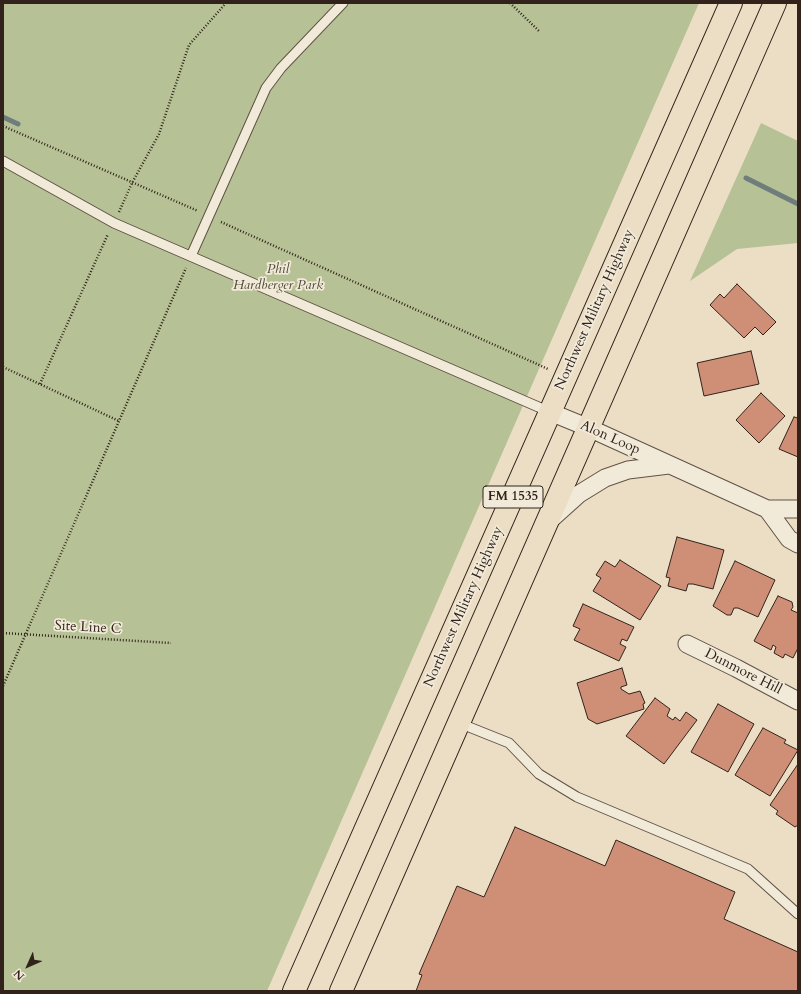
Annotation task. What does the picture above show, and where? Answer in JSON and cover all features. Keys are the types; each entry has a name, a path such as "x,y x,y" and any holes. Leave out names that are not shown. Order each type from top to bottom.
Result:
{"main road":[{"name":"Northwest Military Highway","path":"294,991 731,3"},
{"name":"FM 1535","path":"341,991 775,3"}],"street":[{"name":"Alon Loop","path":"550,412 589,428 767,509 798,509"},
{"name":"Alon Loop","path":"546,524 579,494 605,478 628,470 669,464"},
{"name":"Alon Loop","path":"767,509 789,539 798,544"},
{"name":"Dunmore Hill","path":"687,644 798,701"}],"lane":[{"path":"191,256 266,88 281,68 343,3"},
{"path":"3,161 114,223 550,412"},
{"path":"459,723 509,743 539,774 577,798 748,869 798,914"}],"path":[{"path":"40,384 132,183 159,134 189,45 226,3"},
{"path":"510,3 539,31"},
{"path":"3,126 210,216 550,370"},
{"path":"3,686 191,256"},
{"path":"3,368 119,421"},
{"name":"Site Line C","path":"3,633 171,643"}],"green space":[{"name":"Phil Hardberger Park","path":"3,3 699,3 267,991 3,991"},
{"path":"761,123 798,141 798,243 737,249 690,281"}],"building":[{"path":"737,284 776,322 763,335 755,327 744,338 710,305 720,294 724,298"},
{"path":"751,351 759,384 704,396 697,363"},
{"path":"761,393 785,416 759,443 736,420"},
{"path":"794,417 798,418 798,457 779,449"},
{"path":"677,537 724,550 713,589 688,584 686,591 668,586 670,578 666,577"},
{"path":"620,560 661,586 640,620 593,591 601,578 596,575 605,561 615,567"},
{"path":"735,561 775,580 758,617 738,608 734,608 731,615 727,615 713,606"},
{"path":"778,596 792,602 793,607 791,610 798,613 798,648 793,658 785,654 783,658 774,653 776,647 773,645 771,650 754,641"},
{"path":"583,604 634,627 627,641 622,639 620,644 626,647 619,661 574,640 580,629 573,626"},
{"path":"622,668 627,685 621,687 621,689 629,694 640,691 645,703 643,704 644,709 597,724 588,719 577,683"},
{"path":"655,698 670,709 667,716 673,720 675,717 680,721 686,712 697,720 664,764 626,736"},
{"path":"718,704 754,724 728,772 691,752"},
{"path":"763,728 786,740 784,743 798,750 770,796 735,775"},
{"path":"798,764 798,825 795,827 776,814 778,811 770,805"},
{"path":"515,827 605,866 616,840 735,892 724,919 798,952 798,991 416,991 422,975 419,974 457,886 484,897"}],"waterway":[{"path":"3,117 18,124"},
{"path":"746,178 798,204"}]}
